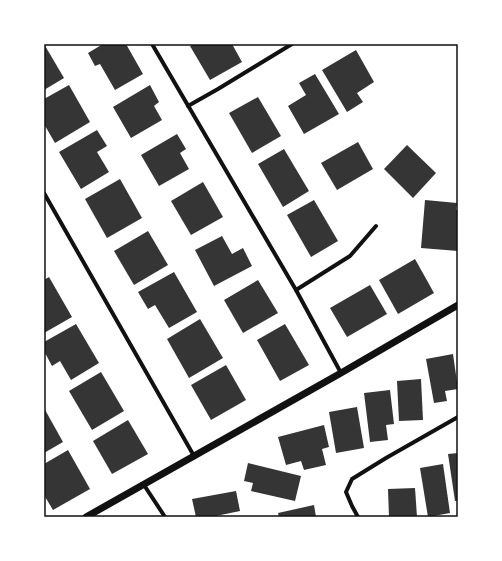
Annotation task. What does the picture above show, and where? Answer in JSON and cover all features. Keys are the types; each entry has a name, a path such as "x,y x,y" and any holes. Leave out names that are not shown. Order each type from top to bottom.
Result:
{"street":[{"path":"152,44 296,290 341,373"},
{"path":"188,106 292,44"},
{"path":"44,193 194,456"},
{"path":"296,290 350,256 376,226"},
{"path":"86,517 458,305"},
{"path":"358,517 346,492 352,479 458,417"},
{"path":"144,485 165,517"}],"building":[{"path":"44,44 64,78 44,90"},
{"path":"103,44 126,44 143,74 115,90 100,64 95,66 88,53"},
{"path":"194,44 232,44 242,62 210,80 190,46"},
{"path":"356,50 374,82 357,93 363,102 347,112 322,70"},
{"path":"315,74 339,114 304,134 288,106 306,95 299,83"},
{"path":"69,85 90,122 55,143 44,124 44,99"},
{"path":"150,85 159,102 154,106 162,120 131,138 113,107"},
{"path":"258,97 281,136 252,153 229,113"},
{"path":"97,130 107,146 97,152 109,172 81,189 59,152"},
{"path":"177,134 186,149 180,153 189,169 159,186 141,155"},
{"path":"358,142 373,169 337,190 321,163"},
{"path":"407,145 436,173 413,198 384,169"},
{"path":"284,149 309,191 283,207 258,164"},
{"path":"120,179 142,218 107,238 85,199"},
{"path":"203,182 223,217 191,235 171,201"},
{"path":"314,200 338,241 311,257 287,215"},
{"path":"425,200 457,203 458,251 421,248"},
{"path":"148,231 168,265 134,285 114,251"},
{"path":"222,236 232,254 243,248 252,266 214,286 195,250"},
{"path":"415,259 434,293 398,314 379,280"},
{"path":"174,272 197,312 169,328 155,305 148,309 138,292"},
{"path":"49,277 72,317 44,333 44,280"},
{"path":"258,280 278,313 243,333 224,300"},
{"path":"370,285 387,314 347,337 330,308"},
{"path":"200,319 223,358 189,378 167,339"},
{"path":"76,324 99,363 71,380 60,361 52,366 44,351 44,342"},
{"path":"285,324 309,365 280,381 257,340"},
{"path":"453,354 458,389 445,391 447,401 434,403 426,359"},
{"path":"226,365 246,400 211,420 191,385"},
{"path":"101,372 124,411 92,430 69,391"},
{"path":"421,379 423,420 399,421 397,381"},
{"path":"390,390 394,424 386,425 388,440 370,442 364,393"},
{"path":"357,407 364,448 336,453 329,412"},
{"path":"44,408 63,442 44,453"},
{"path":"128,420 148,454 112,474 93,441"},
{"path":"324,425 329,447 322,449 326,465 304,470 301,461 286,465 278,437"},
{"path":"68,450 90,489 53,510 44,495 44,464"},
{"path":"458,453 458,501 455,501 448,454"},
{"path":"248,463 301,476 295,501 251,491 253,483 244,481"},
{"path":"443,464 450,513 428,517 420,468"},
{"path":"415,488 417,517 389,517 388,489"},
{"path":"236,491 240,511 211,517 196,517 192,499"},
{"path":"314,505 316,517 279,517 278,513"}]}
